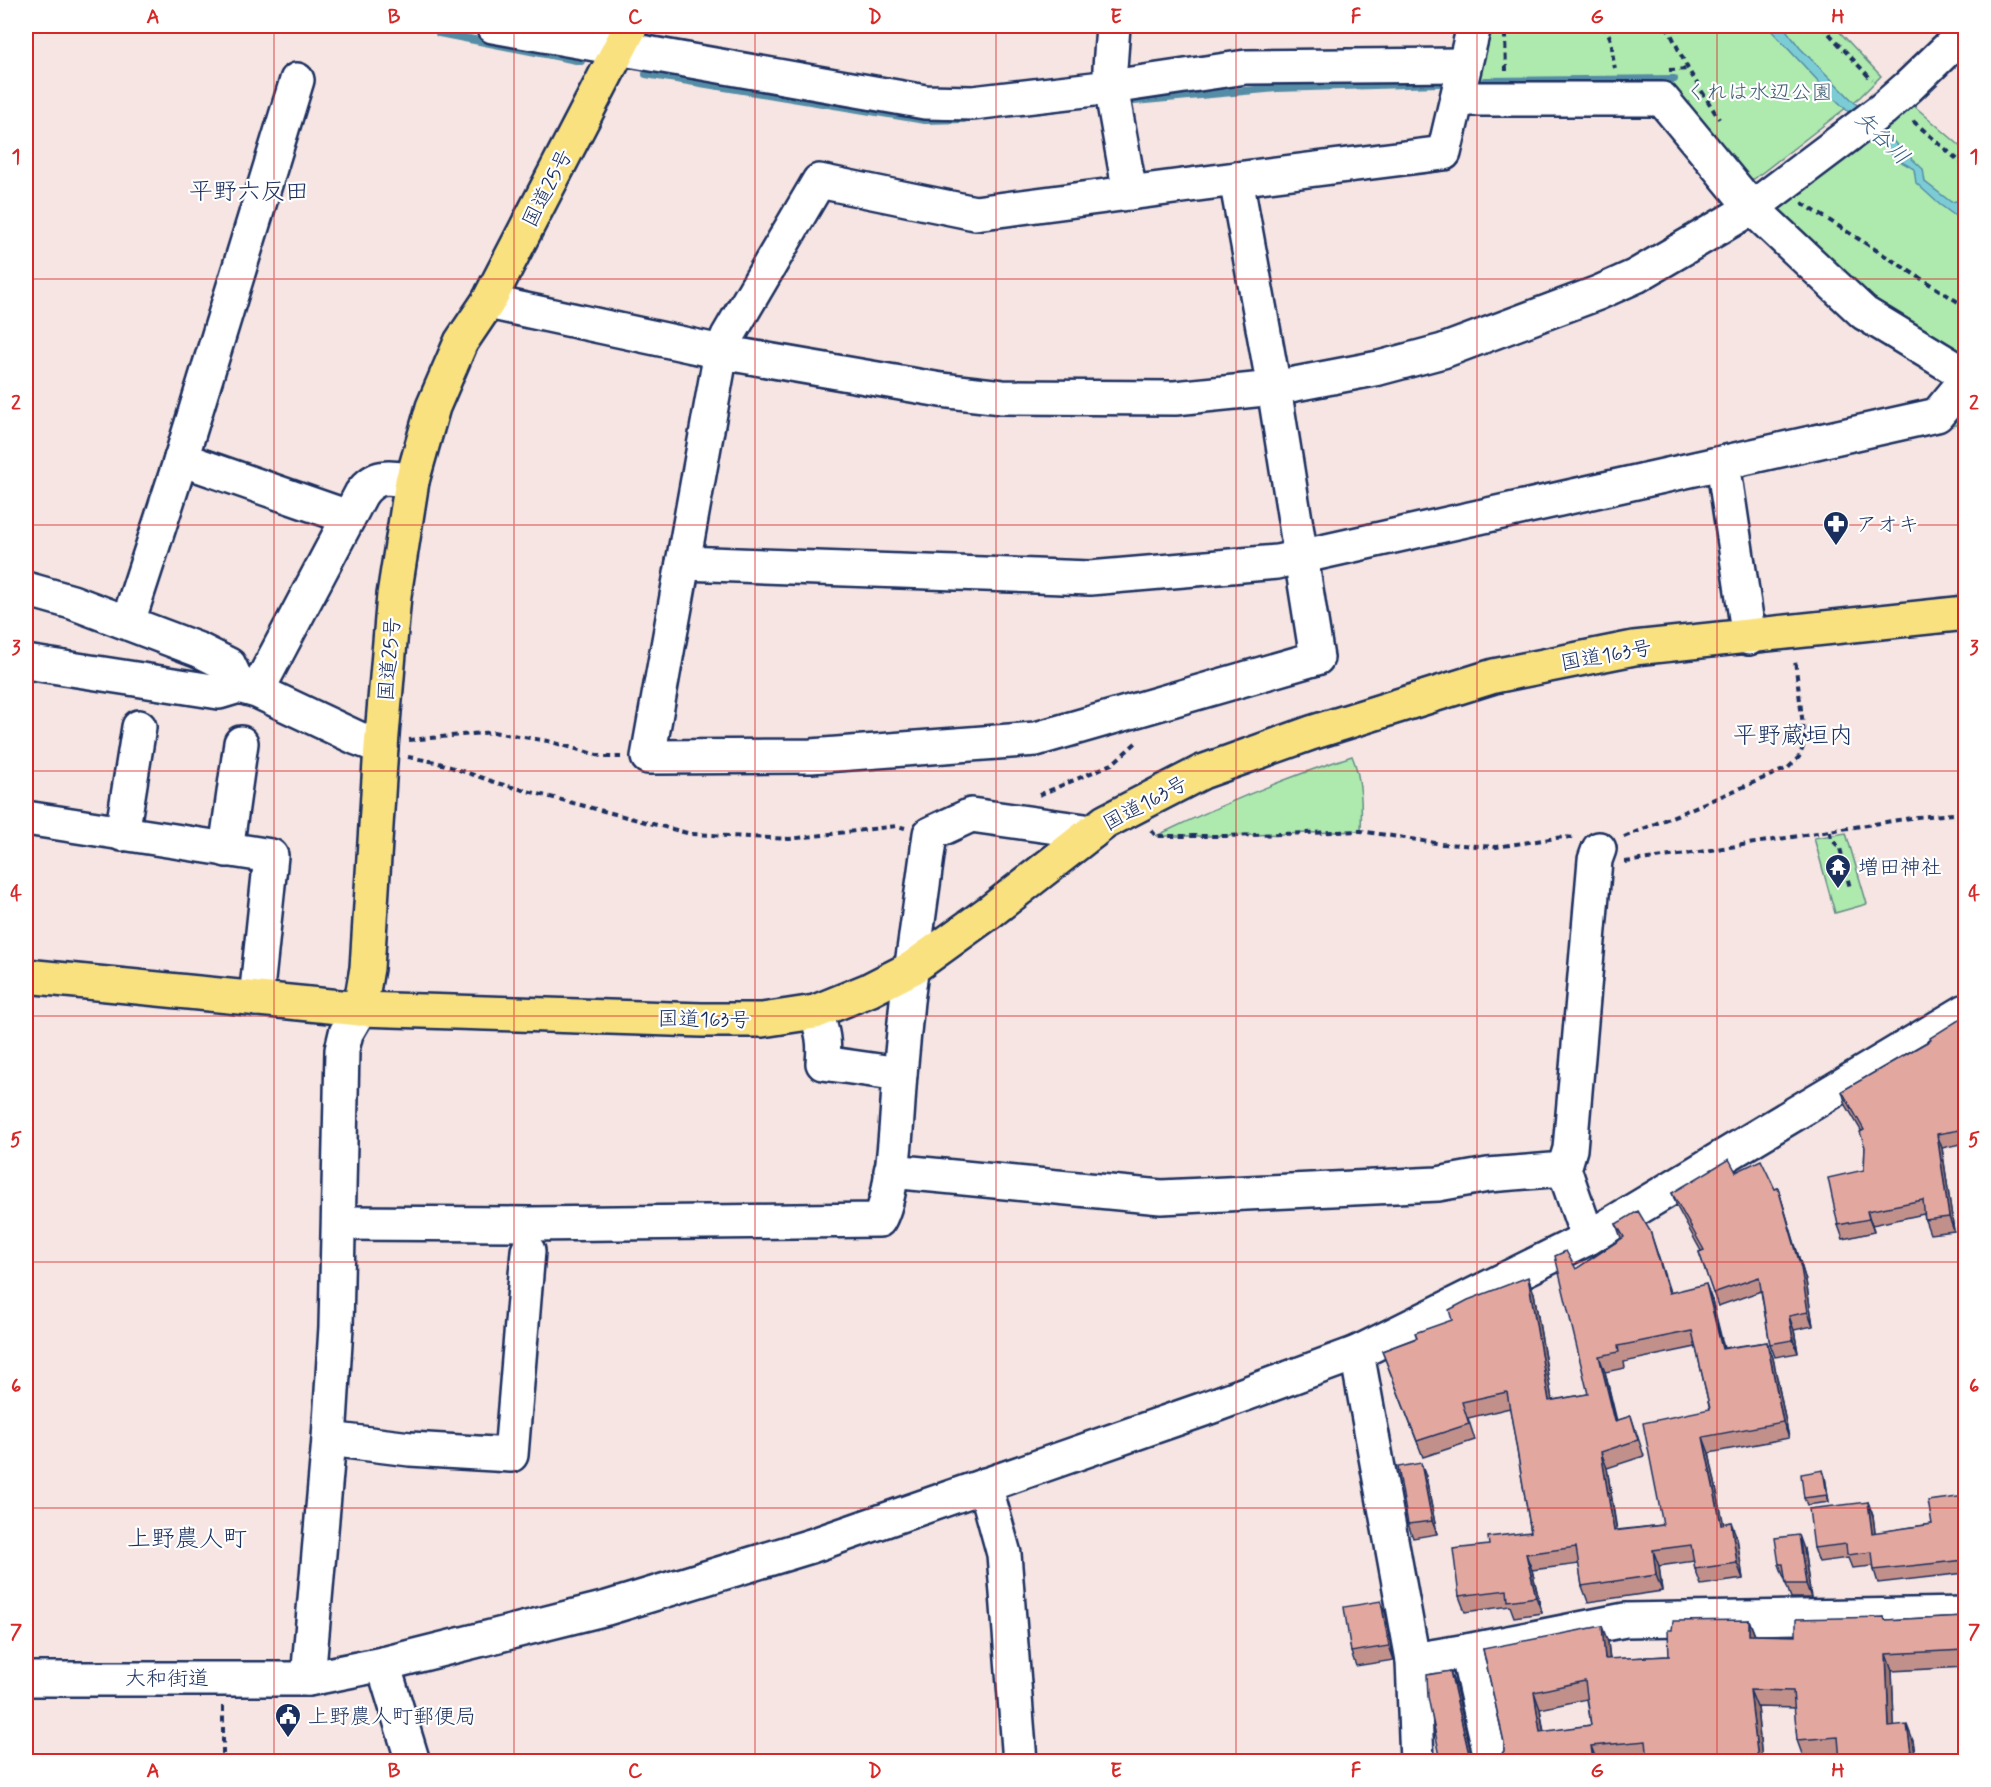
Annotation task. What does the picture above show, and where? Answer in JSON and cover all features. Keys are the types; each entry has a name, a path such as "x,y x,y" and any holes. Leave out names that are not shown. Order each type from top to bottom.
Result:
{"highway":[{"name":"国道25号","path":"360,1009 368,968 397,748 394,595 412,481 433,407 461,342 488,302 625,36"},
{"name":"国道163号","path":"360,1009 702,1020 762,1020 815,1012 869,990 912,968 991,911 1105,822 1202,772 1311,733 1494,676 1634,648 1749,638 1965,613"},
{"path":"26,976 360,1009"}],"street":[{"path":"493,26 625,36 650,55 925,102 973,103 1111,87 1246,67 1464,65"},
{"path":"1113,26 1111,87 1130,193"},
{"path":"1236,179 1274,388 1317,658 1036,739 811,756 648,757 721,352 728,336 819,181 975,213 1236,179 1444,153 1474,26"},
{"path":"488,302 721,352 874,380 1002,397 1175,398 1274,388 1379,368 1443,351 1587,297 1636,276 1761,202 1891,105 1965,31"},
{"path":"128,622 181,459 297,80"},
{"path":"683,563 1090,578 1277,562 1937,415 1965,378 1864,313 1662,99 1456,99"},
{"path":"181,459 348,518"},
{"path":"1723,463 1749,638"},
{"path":"248,688 368,483 389,478 412,481"},
{"path":"26,589 72,602 200,650 229,665 248,688 357,738 397,748"},
{"path":"26,662 219,692 248,688"},
{"path":"122,834 139,727"},
{"path":"226,850 241,743"},
{"path":"339,1223 530,1224 879,1220 885,1209 891,1171 912,968 930,834 971,815 1092,832"},
{"path":"26,819 272,856 256,999"},
{"path":"1588,1238 1564,1169 1570,1149 1595,860 1599,849"},
{"path":"308,1678 329,1439 336,1327 342,1050 346,1033 360,1009"},
{"name":"大和街道","path":"26,1678 308,1678 383,1664 607,1608 811,1546 1208,1408 1357,1353 1588,1238 1965,1011"},
{"path":"815,1012 822,1029 823,1063 900,1074"},
{"path":"891,1171 1161,1197 1438,1184 1488,1175 1564,1169"},
{"path":"329,1439 410,1449 511,1455 528,1251"},
{"path":"1357,1353 1413,1660 1417,1761"},
{"path":"985,1485 1004,1554 1020,1761"},
{"path":"1413,1660 1625,1620 1965,1614"},
{"path":"1467,1651 1492,1761"},
{"path":"383,1664 413,1761"}],"path":[{"path":"1508,26 1505,35 1504,59 1506,73 1511,74"},
{"path":"1602,26 1609,33 1612,44 1615,68 1608,74"},
{"path":"1667,26 1688,69 1719,119"},
{"path":"1822,26 1891,105 1965,167"},
{"path":"1801,203 1965,307"},
{"path":"1599,849 1788,768 1799,757 1805,742 1795,659"},
{"path":"397,748 493,732 548,741 604,757 648,757"},
{"path":"1037,795 1112,764 1142,737"},
{"path":"397,748 497,783 691,834 789,839 897,826 930,834"},
{"path":"1151,830 1156,836 1361,831 1442,844 1496,848 1563,837 1583,839 1610,859 1625,862 1917,817 1965,813"},
{"path":"1830,831 1831,839 1840,848 1850,888"},
{"path":"223,1678 223,1761"}],"green space":[{"name":"くれは水辺公園","path":"1484,26 1834,26 1881,76 1860,97 1754,179 1742,177 1669,86 1479,86 1473,77"},
{"path":"1905,98 1965,150 1965,362 1879,303 1772,206"},
{"path":"1965,405 1965,423 1947,427"},
{"path":"1352,756 1360,783 1361,831 1156,836 1302,773"},
{"path":"1846,833 1867,904 1835,913 1814,838"}],"water":[{"name":"矢谷川","path":"1767,26 1783,26 1800,48 1923,169 1925,182 1951,202 1962,200 1965,203 1965,223 1916,183 1914,169 1898,160 1833,97"}],"building":[{"path":"1965,1016 1965,1129 1937,1134 1949,1217 1925,1220 1923,1200 1867,1211 1869,1219 1838,1225 1828,1178 1864,1170 1865,1147 1860,1132 1864,1130 1842,1091 1931,1040 1930,1038"},
{"path":"1729,1159 1736,1172 1761,1160 1775,1189 1778,1188 1801,1268 1808,1312 1789,1316 1793,1340 1770,1344 1759,1277 1713,1293 1699,1252 1704,1250 1672,1193"},
{"path":"1638,1211 1650,1231 1669,1293 1706,1284 1722,1349 1767,1342 1783,1422 1703,1437 1721,1524 1731,1522 1737,1563 1695,1569 1691,1545 1653,1550 1656,1575 1582,1586 1576,1547 1526,1554 1536,1597 1508,1601 1507,1590 1459,1596 1453,1549 1489,1545 1488,1537 1531,1532 1507,1392 1462,1402 1469,1424 1417,1441 1382,1351 1417,1338 1415,1333 1452,1320 1449,1310 1468,1300 1528,1277 1549,1401 1588,1394 1555,1256 1566,1251 1576,1269 1624,1237 1616,1224","holes":["1692,1331 1710,1409 1643,1423 1663,1525 1614,1531 1601,1452 1638,1440 1631,1416 1615,1421 1599,1356 1619,1352 1618,1346"]},
{"path":"1421,1463 1432,1521 1408,1524 1398,1467"},
{"path":"1823,1470 1827,1495 1804,1498 1801,1474"},
{"path":"1965,1496 1965,1560 1874,1570 1872,1552 1847,1555 1846,1544 1814,1548 1809,1509 1868,1502 1872,1533 1932,1524 1928,1501"},
{"path":"1799,1535 1806,1584 1786,1584 1783,1564 1779,1564 1775,1538"},
{"path":"1381,1601 1389,1646 1351,1652 1344,1607"},
{"path":"1965,1616 1965,1650 1886,1654 1889,1727 1907,1725 1912,1760 1840,1761 1838,1737 1797,1740 1793,1691 1750,1690 1758,1761 1648,1761 1646,1741 1591,1746 1593,1761 1494,1761 1504,1751 1504,1742 1483,1649 1602,1626 1605,1659 1669,1656 1668,1630 1672,1630 1673,1621 1749,1620 1749,1635 1796,1636 1796,1619 1884,1617 1885,1620","holes":["1585,1681 1591,1725 1540,1732 1534,1692"]},
{"path":"1450,1671 1468,1750 1478,1761 1441,1761 1428,1697 1427,1675"}],"waterway":[{"path":"439,33 581,61"},
{"path":"646,74 925,120 964,119"},
{"path":"1485,81 1674,79"},
{"path":"1134,101 1277,88 1439,83"}],"place":[{"name":"アオキ","path":"1836,547"},
{"name":"増田神社","path":"1838,890"},
{"name":"上野農人町郵便局","path":"288,1739"}],"district":[{"name":"平野六反田","path":"249,191"},
{"name":"平野蔵垣内","path":"1793,735"},
{"name":"上野農人町","path":"187,1538"}]}
